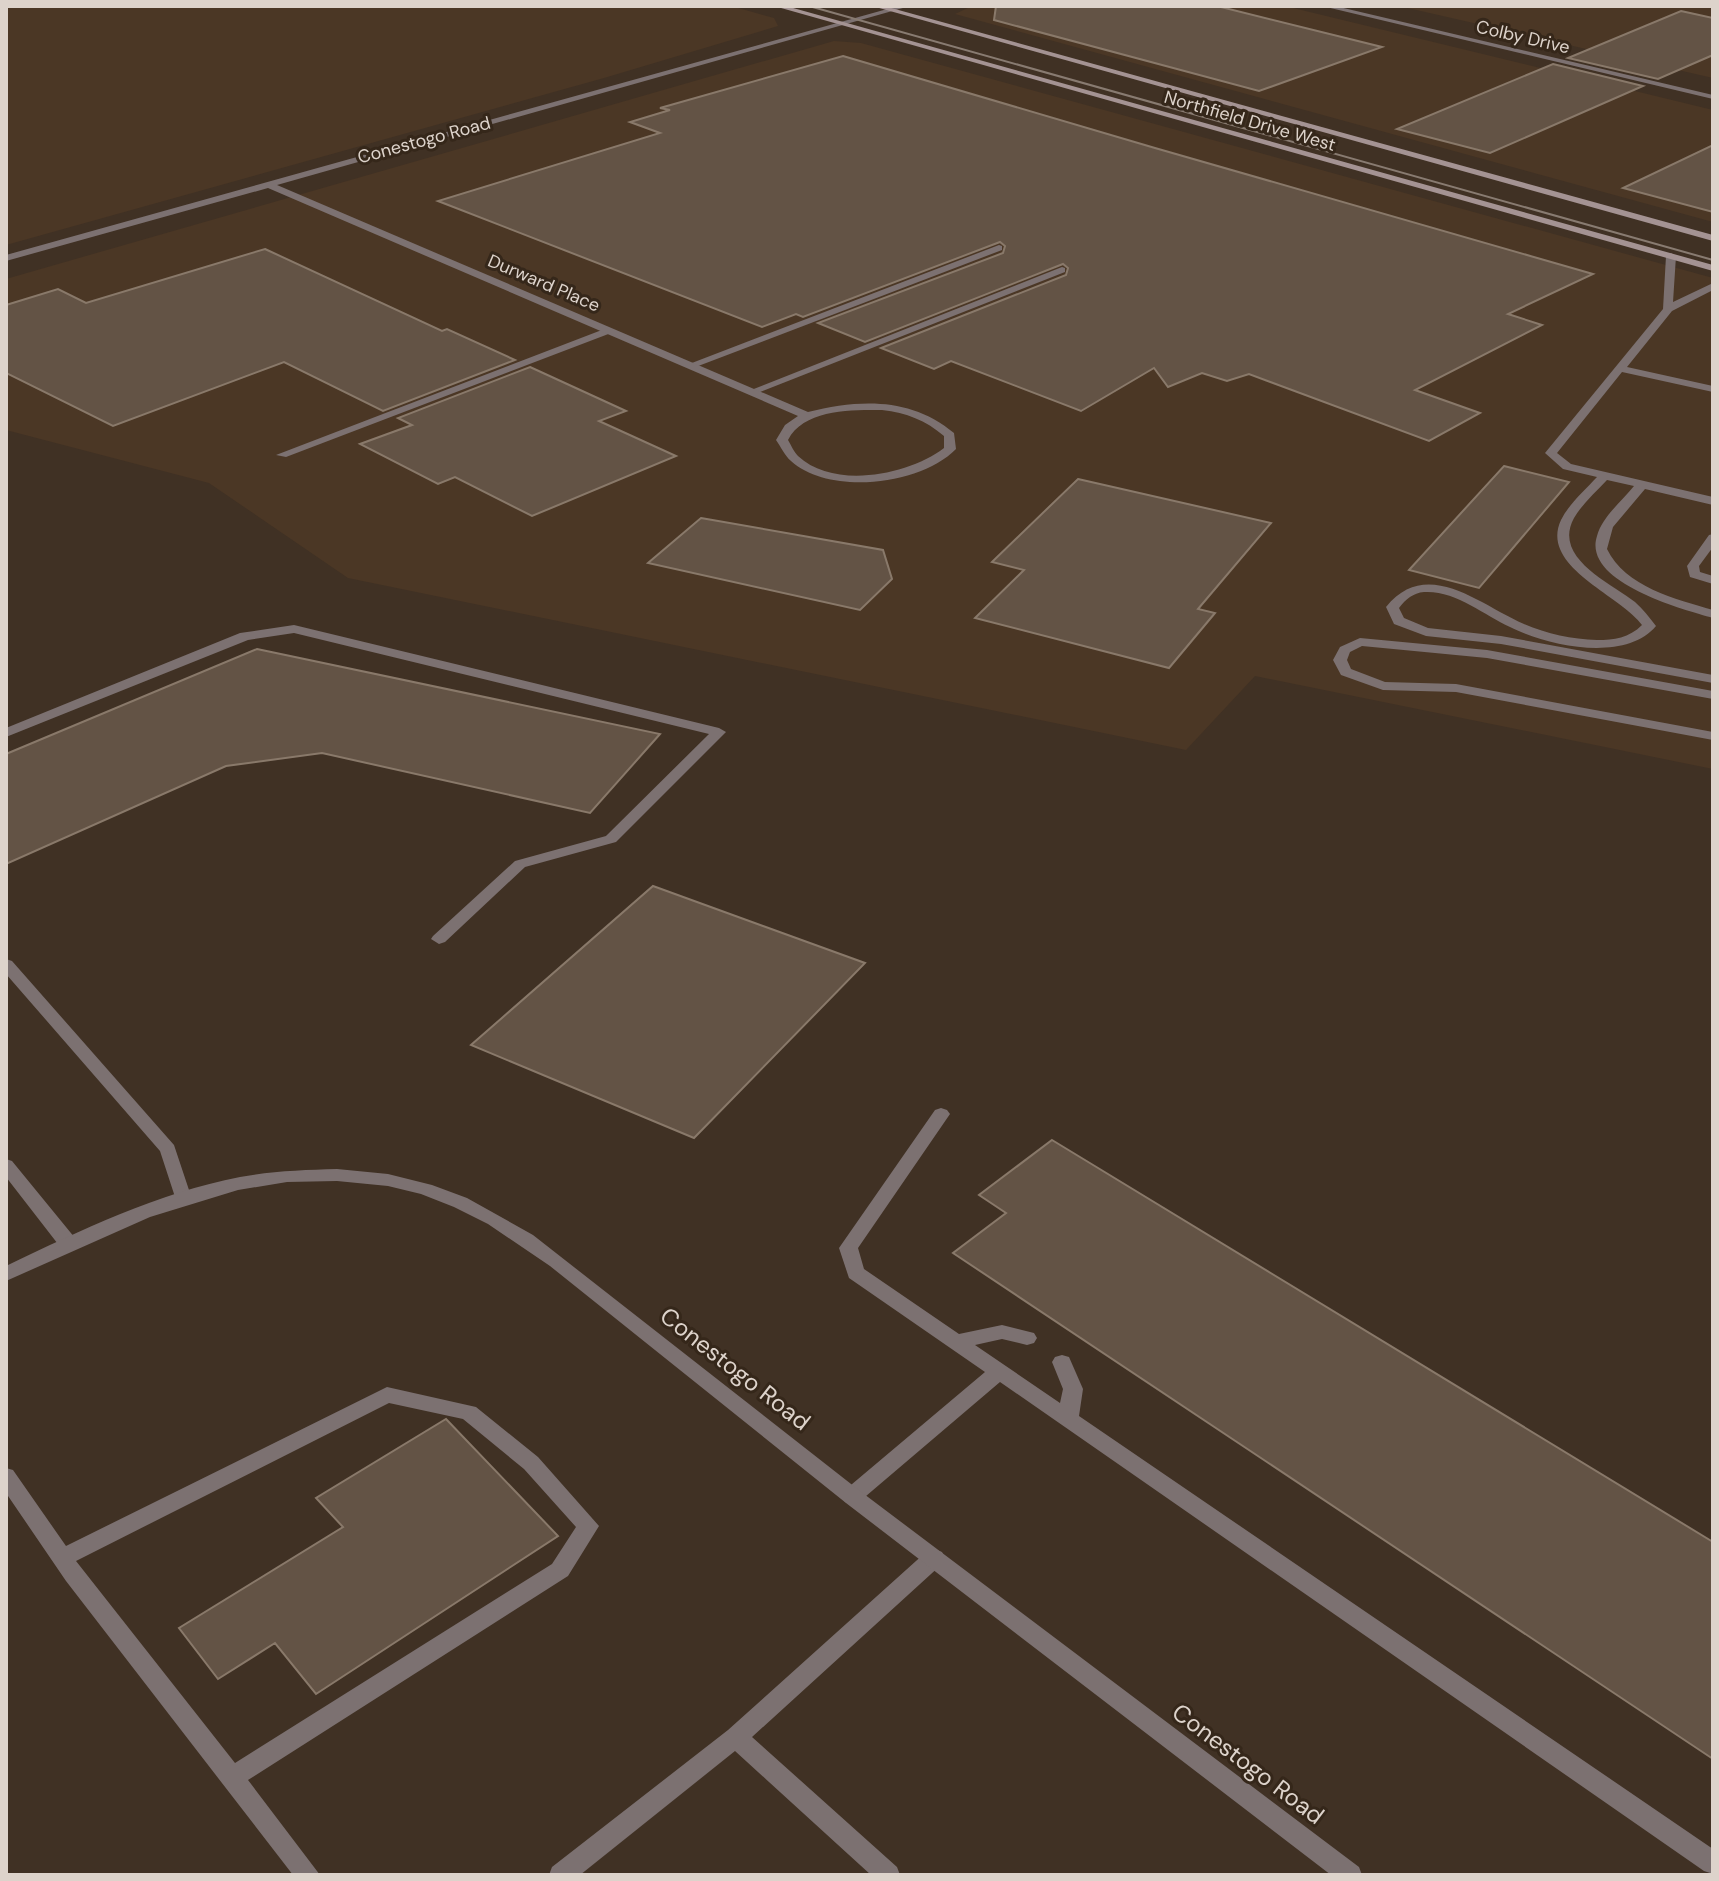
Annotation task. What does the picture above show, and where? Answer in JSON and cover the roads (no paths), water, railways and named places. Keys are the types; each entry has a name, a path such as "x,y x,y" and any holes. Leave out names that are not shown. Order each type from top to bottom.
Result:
{"main road":[{"name":"Northfield Drive West","path":"778,6 1713,268"},
{"name":"Northfield Drive West","path":"876,6 1713,238"}],"street":[{"path":"842,24 906,6"},
{"name":"Colby Drive","path":"1326,6 1713,97"},
{"name":"Conestogo Road","path":"6,258 842,24"},
{"name":"Durward Place","path":"267,184 807,416"},
{"path":"689,366 999,248"},
{"path":"1668,309 1671,256"},
{"path":"751,392 1062,270"},
{"path":"1713,286 1668,309 1551,453 1567,467 1713,501"},
{"path":"282,455 607,331"},
{"path":"1622,369 1713,389"},
{"path":"860,406 918,413 938,423 950,435 950,449 939,461 918,471 889,477 827,474 802,466 787,454 782,440 789,427 807,416 860,406"},
{"path":"1604,476 1565,524 1564,537 1569,555 1585,574 1643,614 1649,626 1643,636 1629,643 1608,644 1551,637 1518,626 1462,595 1440,590 1416,590 1399,596 1392,607 1399,621 1426,632 1501,640 1713,679"},
{"path":"1642,484 1602,535 1601,549 1606,563 1647,592 1713,614"},
{"path":"1713,538 1693,566 1694,574 1713,580"},
{"path":"6,733 245,636 294,629 719,732 611,839 520,864 439,939"},
{"path":"1713,695 1487,654 1387,644 1360,642 1345,650 1340,660 1346,672 1383,686 1456,688 1713,736"},
{"path":"6,964 168,1149 182,1196"},
{"path":"941,1114 848,1248 856,1273 1713,1863"},
{"path":"6,1165 68,1243"},
{"name":"Conestogo Road","path":"6,1274 68,1243 182,1196 233,1184 297,1176 386,1180 458,1199 520,1233 852,1496 1350,1875"},
{"path":"957,1342 1002,1332 1027,1338"},
{"path":"1062,1362 1073,1389 1068,1418"},
{"path":"852,1496 999,1372"},
{"path":"62,1558 387,1395 469,1413 531,1463 588,1526 560,1570 232,1777"},
{"path":"6,1476 62,1558 308,1875"},
{"path":"561,1875 736,1737 934,1558"},
{"path":"736,1737 888,1875"}],"tram line":[{"path":"809,6 1713,260"}]}
